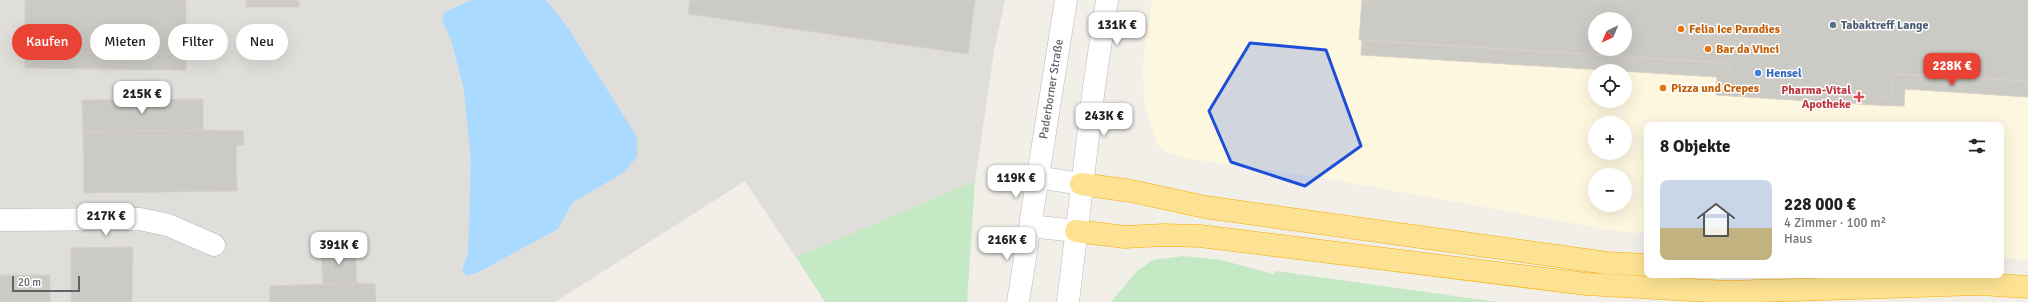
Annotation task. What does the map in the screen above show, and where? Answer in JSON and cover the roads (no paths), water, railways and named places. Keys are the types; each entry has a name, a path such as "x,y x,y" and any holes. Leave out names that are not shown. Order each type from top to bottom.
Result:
{"highway":[{"path":"1081,184 1131,191 1205,207 1607,263 1644,265"},
{"path":"1076,231 1125,237 1164,235 1200,236 1586,284 1728,292 1978,284"},
{"path":"1871,278 2028,287"}],"main road":[{"name":"Paderborner Straße","path":"1018,302 1066,0"},
{"path":"1068,302 1081,184 1107,0"},
{"path":"1037,177 1081,184"},
{"path":"0,220 140,219 168,225 214,245"},
{"path":"1030,226 1076,231"}],"water":[{"path":"471,0 546,0 568,28 637,137 637,157 623,173 573,202 558,229 477,273 467,276 462,271 468,253 471,161 464,90 452,43 442,19 445,12"}],"place":[{"name":"Tabaktreff Lange","path":"1833,25"},
{"name":"Felia Ice Paradies","path":"1681,29"},
{"name":"Bar da Vinci","path":"1708,49"},
{"name":"Hensel","path":"1758,73"},
{"name":"Pizza und Crepes","path":"1663,88"},
{"name":"Pharma-Vital Apotheke","path":"1859,97"}]}
